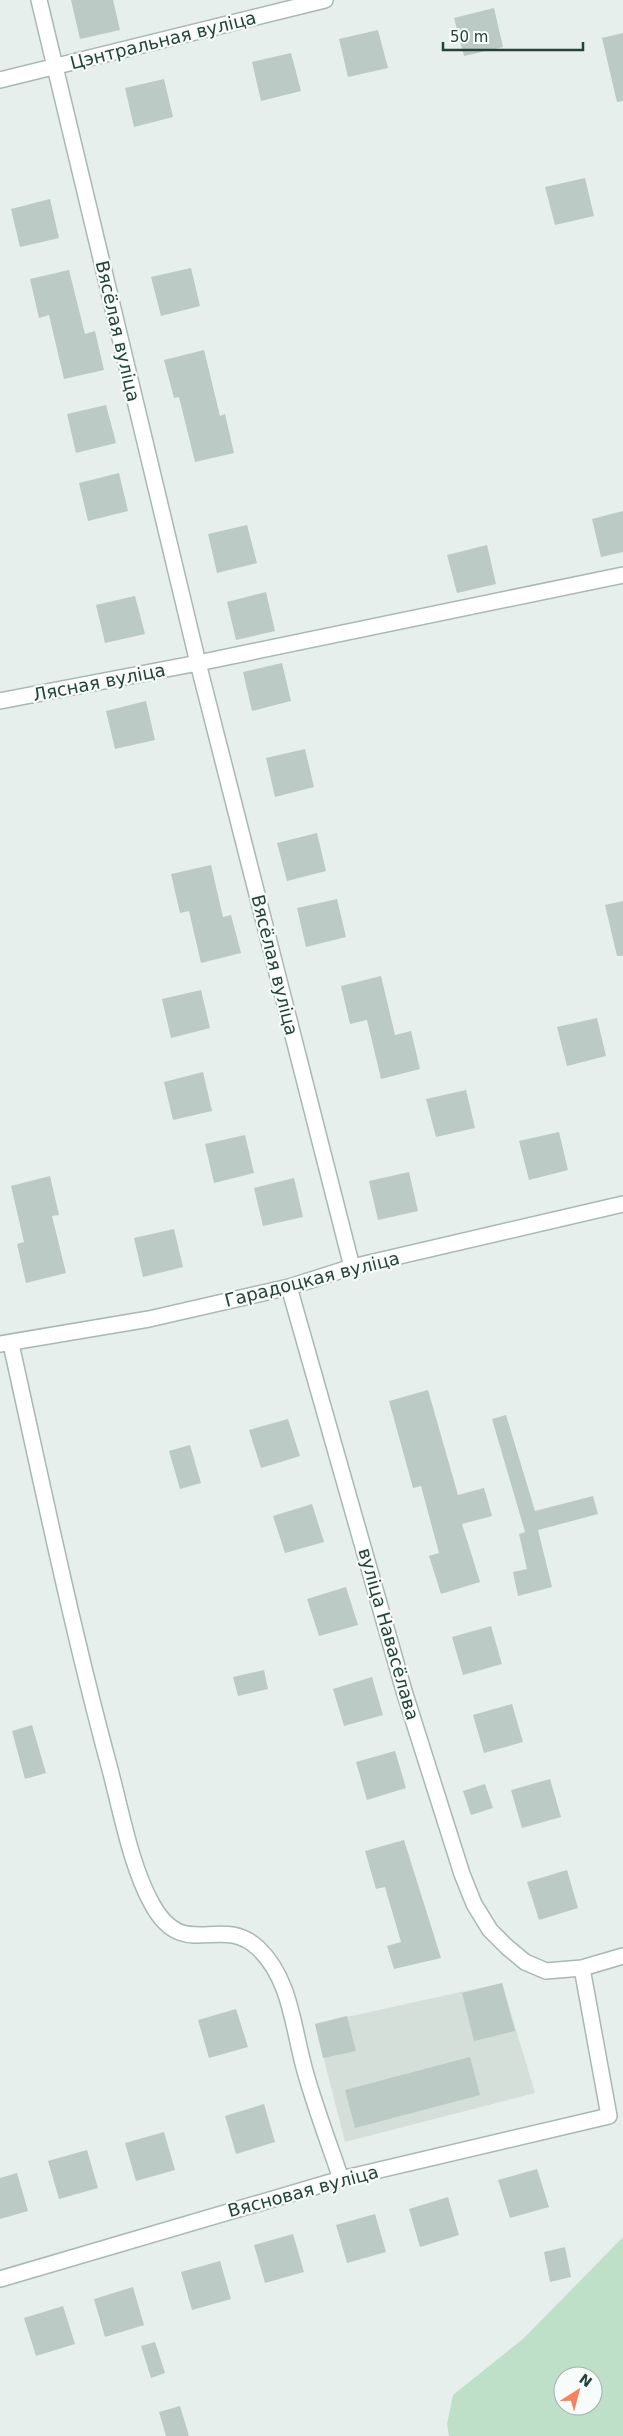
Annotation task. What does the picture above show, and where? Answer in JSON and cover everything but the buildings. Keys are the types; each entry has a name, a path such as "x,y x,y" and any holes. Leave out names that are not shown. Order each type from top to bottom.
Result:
{"street":[{"name":"Вясёлая вуліца","path":"39,0 198,663 352,1268"},
{"name":"Цэнтральная вуліца","path":"0,80 325,0"},
{"path":"198,663 623,575"},
{"name":"Лясная вуліца","path":"0,701 198,663"},
{"name":"Гарадоцкая вуліца","path":"5,1344 148,1319 289,1287 352,1268 623,1204"},
{"name":"вуліца Навасёлава","path":"289,1287 404,1691 462,1874 474,1904 490,1930 525,1962 546,1971 582,1968"},
{"path":"5,1344 82,1664 135,1860 150,1902 160,1918 178,1933 200,1936 223,1933 235,1934 246,1939 258,1948 279,1974 305,2072 341,2179"},
{"path":"582,1968 623,1956"},
{"name":"Вясновая вуліца","path":"0,2279 107,2246 341,2179 609,2116 582,1968"}],"shaded area":[{"path":"502,1983 535,2093 345,2142 315,2024"}],"green space":[{"path":"623,2237 623,2436 449,2436 447,2424 453,2395 524,2338"}]}
